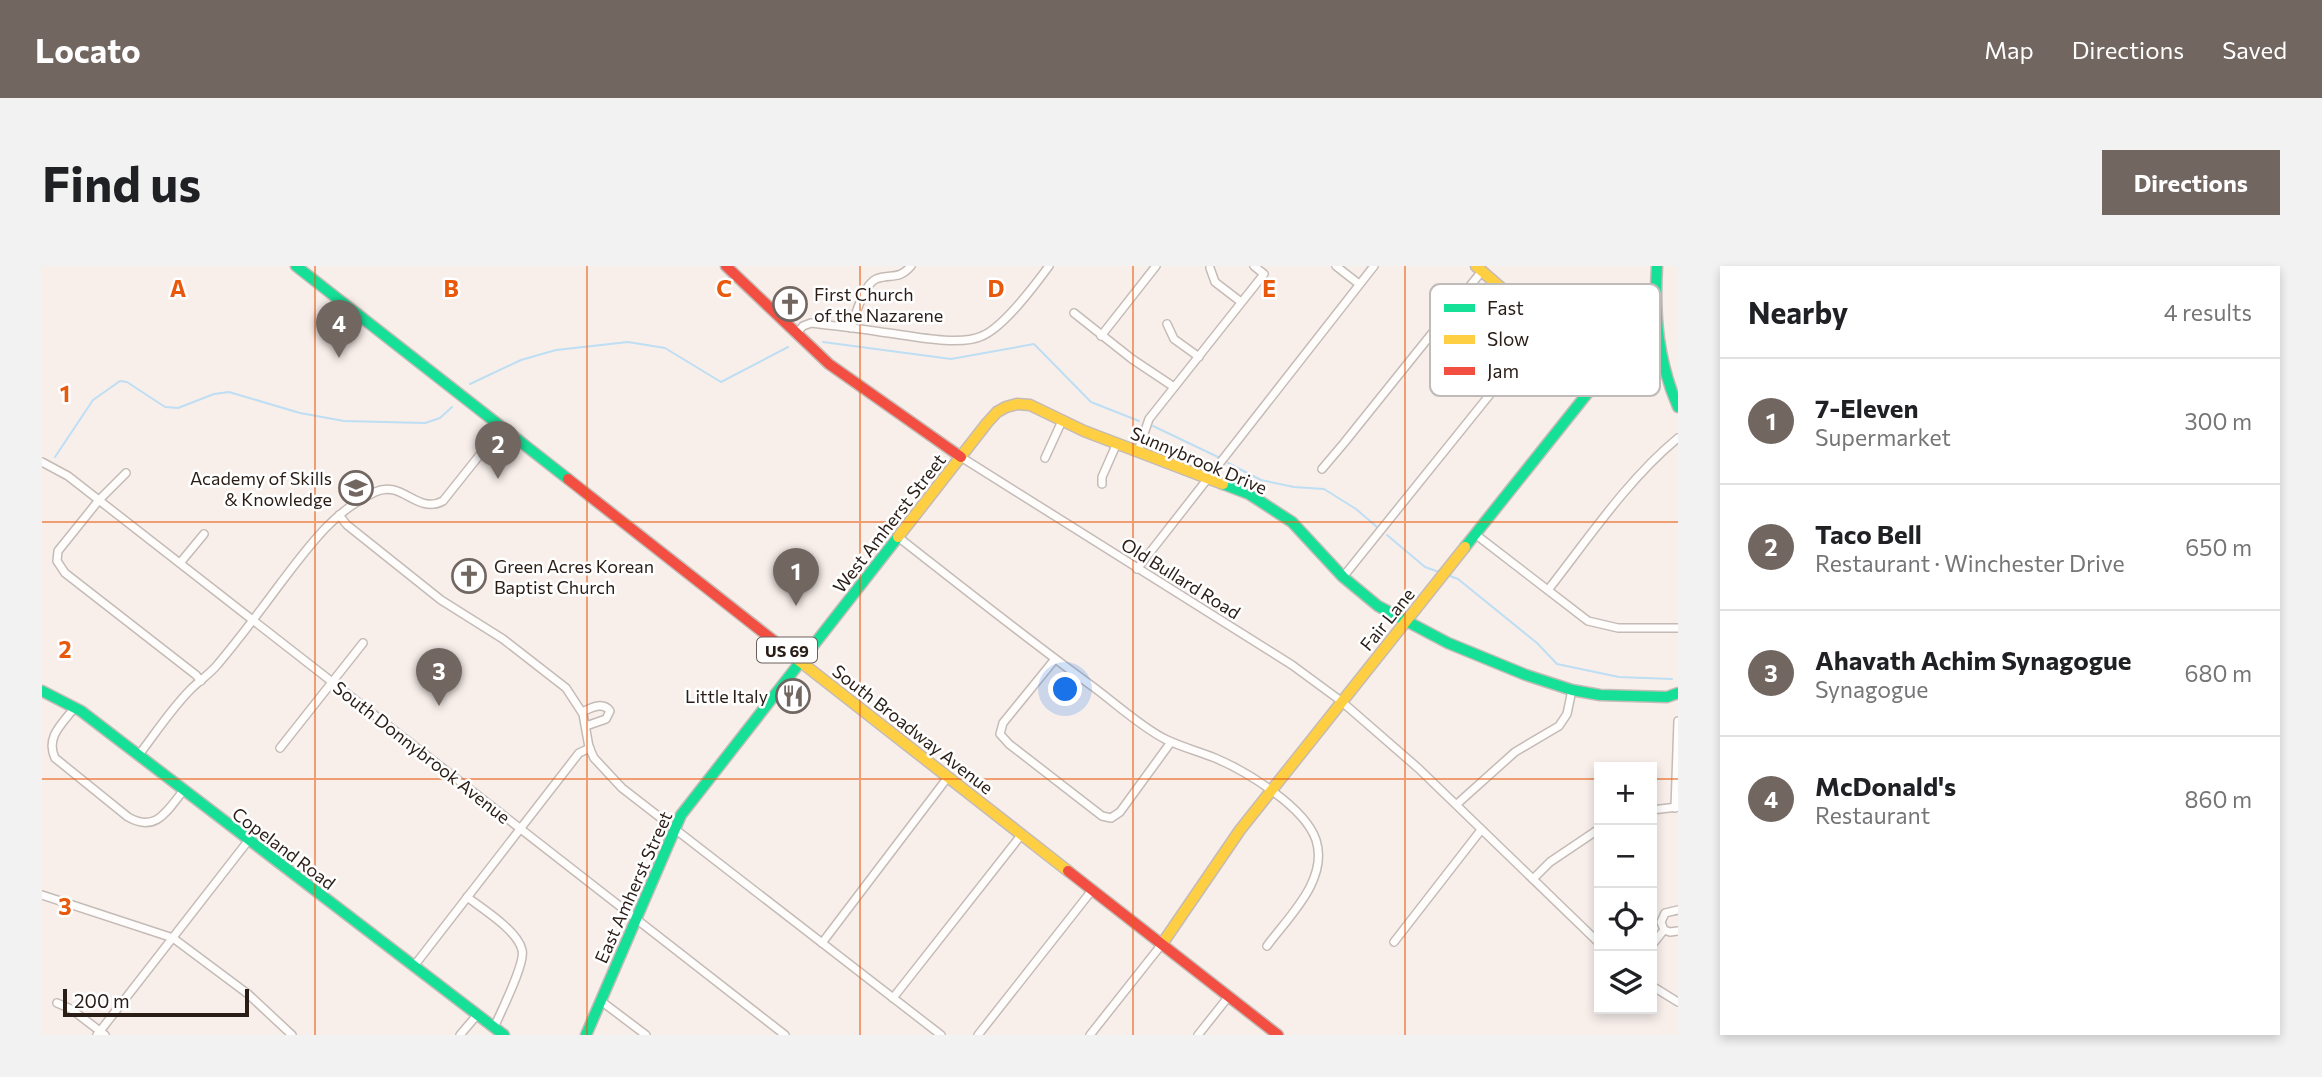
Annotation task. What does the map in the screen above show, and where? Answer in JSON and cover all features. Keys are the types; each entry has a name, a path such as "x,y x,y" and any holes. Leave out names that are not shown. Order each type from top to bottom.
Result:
{"main road":[{"name":"South Broadway Avenue","path":"296,266 1278,1035"},
{"name":"Old Bullard Road","path":"726,266 829,364 961,457"},
{"path":"1657,266 1657,284"},
{"path":"1479,268 1497,284"},
{"path":"1660,355 1678,407"},
{"name":"Fair Lane","path":"1162,944 1240,830 1585,396"},
{"name":"Sunnybrook Drive","path":"1006,407 1030,405 1062,421 1249,494 1292,522 1343,578 1378,606 1471,653 1573,690 1621,697 1667,697 1678,693"},
{"name":"West Amherst Street","path":"801,661 991,418 1006,407"},
{"name":"East Amherst Street","path":"586,1035 674,827 801,661"},
{"name":"Copeland Road","path":"42,691 75,707 504,1035"},
{"name":"Sunnybrook Drive","path":"1667,697 1678,703"}],"street":[{"path":"851,328 872,281 899,276 911,266"},
{"path":"796,334 803,326 811,323 920,337 973,340 996,326 1049,266"},
{"path":"1101,336 1156,266"},
{"path":"1138,451 1146,426 1264,274 1254,266"},
{"path":"1336,266 1359,284"},
{"path":"1137,569 1374,266"},
{"path":"1210,268 1215,282 1241,302"},
{"path":"1467,284 1479,268"},
{"path":"1074,313 1101,336 1174,387"},
{"path":"1167,324 1174,339 1199,357"},
{"path":"1321,469 1430,332"},
{"path":"1343,578 1489,396"},
{"path":"1045,458 1062,421"},
{"path":"138,756 187,694 217,666 313,542 339,515 372,493 387,488 398,490 422,505 437,504 448,496 502,427"},
{"path":"1548,590 1634,482 1657,456 1678,438"},
{"path":"1102,484 1102,477 1117,443"},
{"name":"Old Bullard Road","path":"961,457 1292,665 1341,701 1457,804 1594,938"},
{"name":"South Donnybrook Avenue","path":"42,462 58,469 99,500 785,1035"},
{"path":"126,472 99,500 58,551 56,558 60,568 201,681"},
{"path":"339,515 347,525 442,600 503,639 559,682 582,712 594,758 609,776 941,1035"},
{"path":"180,564 204,534"},
{"path":"1475,534 1588,621 1618,628 1678,628"},
{"path":"898,537 1161,737 1215,758 1254,779 1304,819 1315,838 1319,859 1314,880 1267,946"},
{"path":"280,748 363,643"},
{"path":"1055,659 1003,723 1000,734 1009,744 1102,816 1111,818 1120,812 1171,742"},
{"path":"1457,804 1509,756 1559,726 1567,715 1573,690"},
{"path":"582,712 601,705 610,711 606,719 586,726"},
{"path":"75,707 52,738 51,750 55,758 128,817 141,824 153,822 162,816 183,791"},
{"path":"1657,810 1676,808 1678,721"},
{"path":"414,966 579,753 590,748"},
{"path":"822,943 948,777"},
{"path":"1394,942 1481,830"},
{"path":"1533,879 1550,862 1594,832"},
{"path":"894,998 1021,834"},
{"path":"57,1003 71,1009 101,1034 248,841"},
{"path":"978,1035 1093,889"},
{"path":"42,895 173,938 248,994 292,1035"},
{"path":"467,897 511,932 522,949 520,968 494,1028"},
{"path":"1664,930 1662,917 1668,912 1678,910"},
{"path":"1664,930 1678,931"},
{"path":"1657,939 1664,930"},
{"path":"1090,1035 1162,944"},
{"path":"1657,989 1678,1002"},
{"path":"1198,1035 1228,996"},
{"path":"601,1001 646,1035"},
{"path":"460,1035 477,1014"}],"waterway":[{"path":"470,384 521,360 556,350 628,342 665,348 721,382 788,347"},
{"path":"823,342 951,359 1034,344 1091,402 1139,421"},
{"path":"55,457 93,400 120,381 127,382 165,407 178,408 214,394 229,392 300,413 344,421 425,423 440,418 452,407"},
{"path":"1153,426 1218,457"},
{"path":"1228,463 1261,480 1294,487 1324,489 1356,509 1377,527"},
{"path":"1387,535 1425,567 1439,572"},
{"path":"1450,576 1458,579 1537,643 1557,664 1619,677 1672,679"}],"traffic: fast":[{"path":"296,266 568,479"},
{"path":"1657,266 1657,284"},
{"path":"1660,344 1666,373 1678,407"},
{"path":"1465,547 1585,396"},
{"path":"1223,484 1249,494 1292,522 1343,577 1378,606 1448,643 1526,675 1572,690 1600,695 1667,697 1678,693"},
{"path":"586,1035 681,815 898,537"},
{"path":"42,691 81,711 504,1035"}],"traffic: slow":[{"path":"1476,266 1497,284"},
{"path":"898,537 987,423 997,412 1017,404 1030,405 1084,431 1223,484"},
{"path":"1162,944 1240,830 1465,547"},
{"path":"783,648 1068,871"}],"traffic: jam":[{"path":"726,266 829,364 961,457"},
{"path":"568,479 783,648"},
{"path":"1068,871 1278,1035"}],"place":[{"name":"First Church of the Nazarene","path":"790,304"},
{"name":"McDonald's","path":"339,358"},
{"name":"Taco Bell","path":"498,479"},
{"name":"Academy of Skills & Knowledge","path":"356,488"},
{"name":"Green Acres Korean Baptist Church","path":"469,576"},
{"name":"7-Eleven","path":"796,606"},
{"name":"Little Italy","path":"793,696"},
{"name":"Ahavath Achim Synagogue","path":"439,706"}]}
